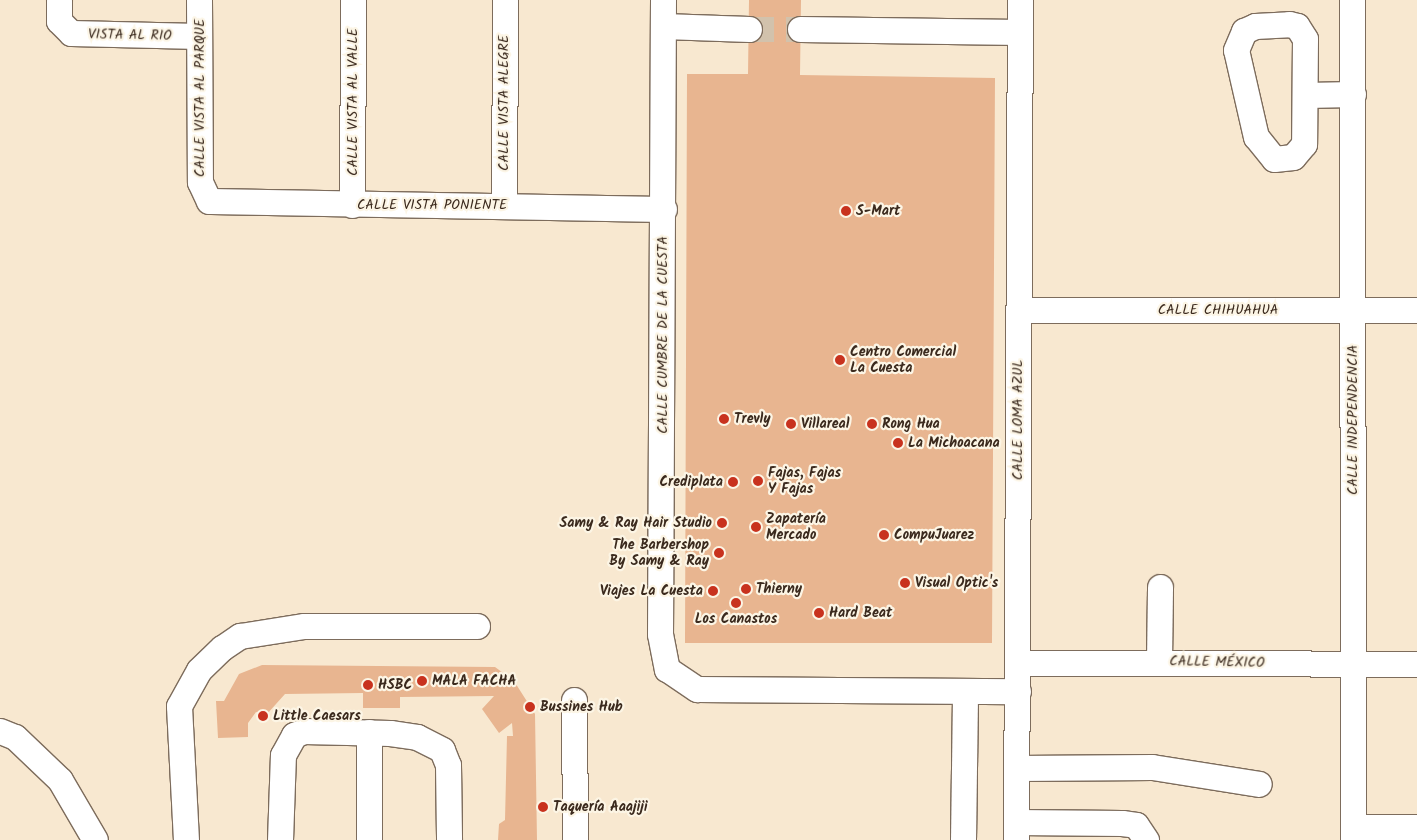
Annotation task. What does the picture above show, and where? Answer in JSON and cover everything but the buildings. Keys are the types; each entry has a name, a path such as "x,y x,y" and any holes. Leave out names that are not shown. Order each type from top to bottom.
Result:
{"street":[{"name":"VISTA AL RIO","path":"59,0 63,28 80,34 199,36"},
{"name":"CALLE VISTA AL PARQUE","path":"199,0 203,195"},
{"name":"CALLE VISTA AL VALLE","path":"352,205 353,0"},
{"name":"CALLE VISTA ALEGRE","path":"504,205 505,0"},
{"name":"CALLE CUMBRE DE LA CUESTA","path":"664,0 660,634 667,669 696,689 965,692"},
{"name":"CALLE LOMA AZUL","path":"1016,831 1020,0"},
{"name":"CALLE INDEPENDENCIA","path":"1352,0 1352,664 1354,834"},
{"path":"663,26 749,29"},
{"path":"1255,26 1297,26 1305,39 1306,95 1304,144 1299,153 1284,160 1267,155 1256,137 1238,71 1236,50 1244,31 1255,26"},
{"path":"800,29 1020,32"},
{"path":"1306,95 1352,94"},
{"name":"CALLE VISTA PONIENTE","path":"203,195 219,203 504,205 664,209"},
{"name":"CALLE CHIHUAHUA","path":"1018,310 1417,310"},
{"path":"1160,587 1160,661"},
{"path":"186,840 179,706 191,681 222,648 240,636 304,626 477,626"},
{"name":"CALLE MÉXICO","path":"1018,664 1160,661 1417,664"},
{"path":"964,840 965,692 1018,691"},
{"path":"574,700 575,840"},
{"path":"0,731 16,738 60,780 95,840"},
{"path":"369,732 370,840"},
{"path":"280,840 283,755 294,735 369,732 417,738 442,750 448,764 449,840"},
{"path":"1017,768 1152,767 1259,784"},
{"path":"1016,831 1062,831 1136,825 1146,840"},
{"path":"1354,834 1417,827"}],"tunnel":[{"path":"749,29 800,29"}],"place":[{"name":"S-Mart","path":"846,211"},
{"name":"Centro Comercial La Cuesta","path":"840,360"},
{"name":"Trevly","path":"724,419"},
{"name":"Villareal","path":"791,424"},
{"name":"Rong Hua","path":"872,424"},
{"name":"La Michoacana","path":"898,443"},
{"name":"Fajas, Fajas Y Fajas","path":"758,481"},
{"name":"Crediplata","path":"733,482"},
{"name":"Samy & Ray Hair Studio","path":"722,523"},
{"name":"Zapatería Mercado","path":"756,527"},
{"name":"CompuJuarez","path":"884,535"},
{"name":"The Barbershop By Samy & Ray","path":"719,553"},
{"name":"Visual Optic's","path":"905,583"},
{"name":"Thierny","path":"746,589"},
{"name":"Viajes La Cuesta","path":"713,591"},
{"name":"Los Canastos","path":"736,603"},
{"name":"Hard Beat","path":"819,613"},
{"name":"MALA FACHA","path":"422,681"},
{"name":"HSBC","path":"368,685"},
{"name":"Bussines Hub","path":"530,707"},
{"name":"Little Caesars","path":"263,716"},
{"name":"Taquería Aaajiji","path":"543,807"}]}
